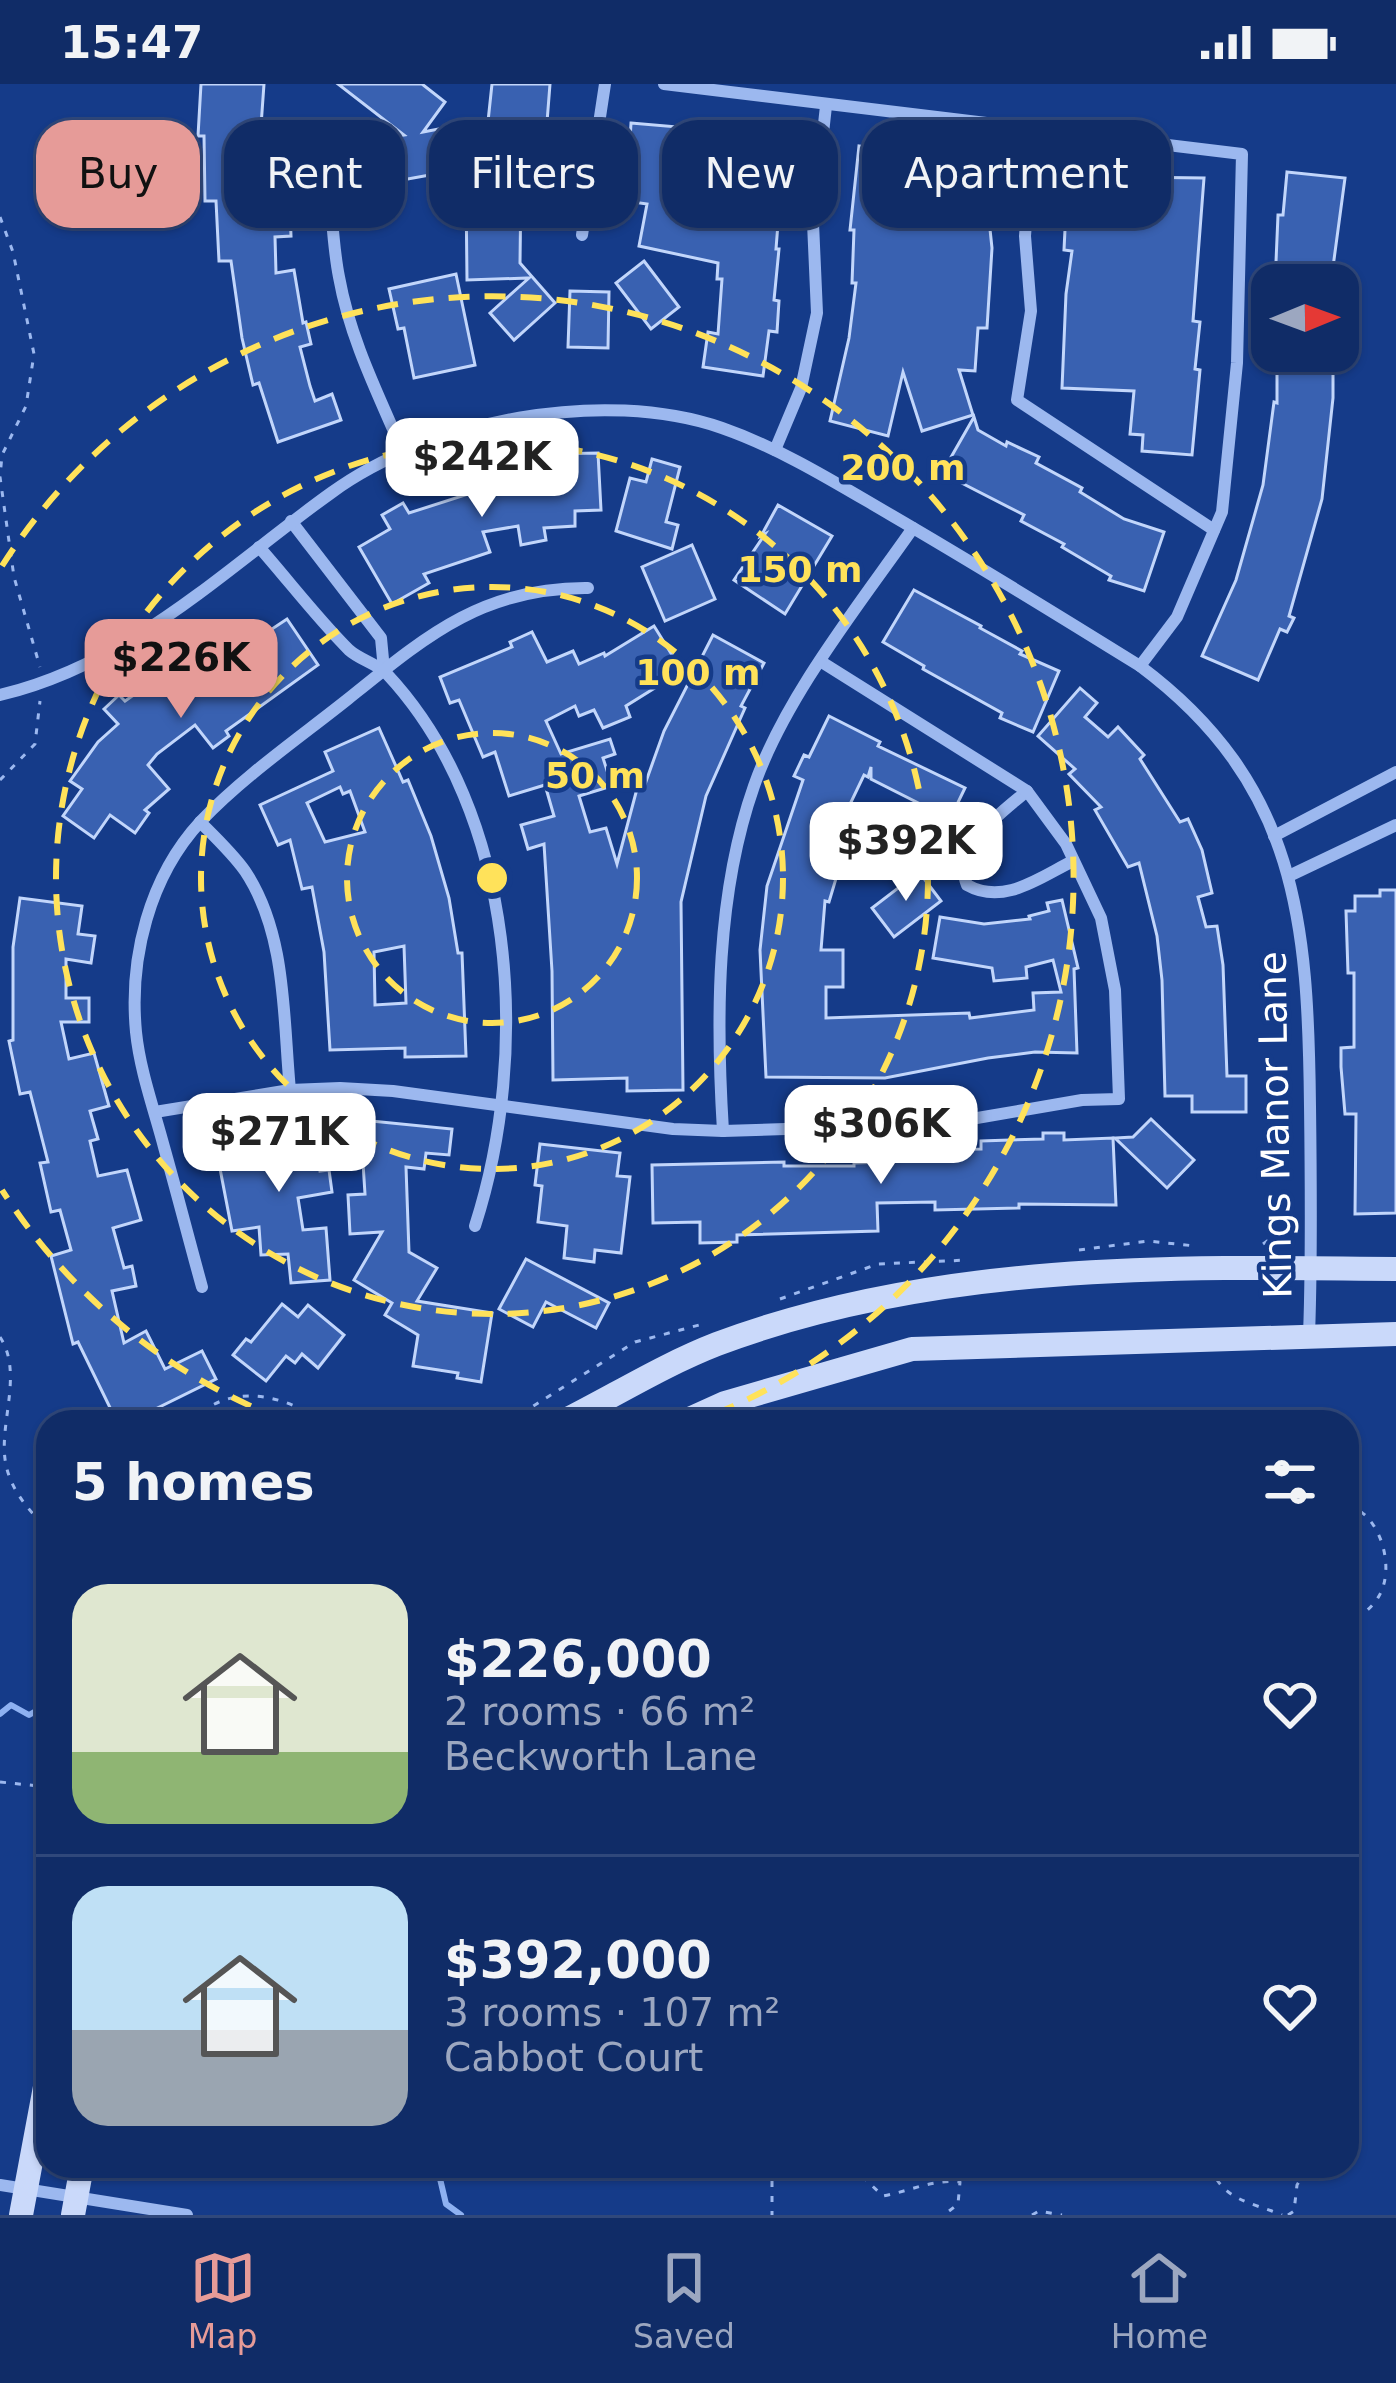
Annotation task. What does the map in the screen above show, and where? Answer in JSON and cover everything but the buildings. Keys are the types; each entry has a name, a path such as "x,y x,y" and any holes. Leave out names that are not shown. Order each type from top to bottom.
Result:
{"main road":[{"path":"584,1410 717,1344 872,1301 1021,1278 1131,1269 1396,1269"},
{"path":"708,1410 913,1349 1396,1334"},
{"path":"15,2196 36,2116"}],"street":[{"path":"582,235 605,84"},
{"path":"664,84 947,120"},
{"path":"775,450 801,388 817,313 813,223 826,106"},
{"path":"1140,666 1178,617 1222,512 1237,363 1242,154 1171,146"},
{"path":"335,228 338,276 359,349 403,452"},
{"path":"1026,228 1031,311 1017,400 1214,530"},
{"name":"Kings Manor Lane","path":"0,695 106,656 176,612 346,481 458,430 499,419 633,413 718,426 775,450 1140,666 1179,696 1254,790 1291,874 1309,1009 1309,1334"},
{"path":"291,521 381,638 384,670"},
{"path":"723,1132 718,1045 734,853 755,782 820,661 913,528"},
{"path":"259,547 353,654 384,670 423,724 446,763 488,873 508,986 502,1106 475,1226"},
{"path":"202,1287 136,1034 138,957 161,881 200,822 384,670 483,604 535,590 588,588"},
{"path":"155,1112 290,1090 393,1090 723,1132 942,1124 1082,1100 1118,1099 1115,990 1101,918 1073,861 1027,791 820,661"},
{"path":"1274,836 1396,772"},
{"path":"1027,791 985,827 965,860 962,874 967,885 986,894 1001,893 1073,861"},
{"path":"200,822 248,875 268,918 290,1090"},
{"path":"1291,874 1396,825"},
{"path":"15,2196 74,2205 141,2206 188,2215"}],"path":[{"path":"0,217 14,252 34,354 26,406 2,455 0,477 14,577 40,660 41,680 34,743 0,780"},
{"path":"0,1337 9,1376 5,1464 14,1491 36,1516"},
{"path":"204,1410 263,1395 301,1410"},
{"path":"1359,1508 1374,1523 1386,1561 1381,1594 1359,1618"},
{"path":"0,1782 36,1785"},
{"path":"772,2178 772,2215"},
{"path":"864,2178 883,2196 937,2180 960,2182 958,2204 944,2215"},
{"path":"1215,2178 1231,2197 1285,2215 1294,2211 1301,2178"},
{"path":"1032,2215 1039,2211 1062,2215"}],"waterway":[{"path":"0,1714 11,1705 29,1715 36,1711"},
{"path":"440,2178 446,2204 461,2215"}]}
